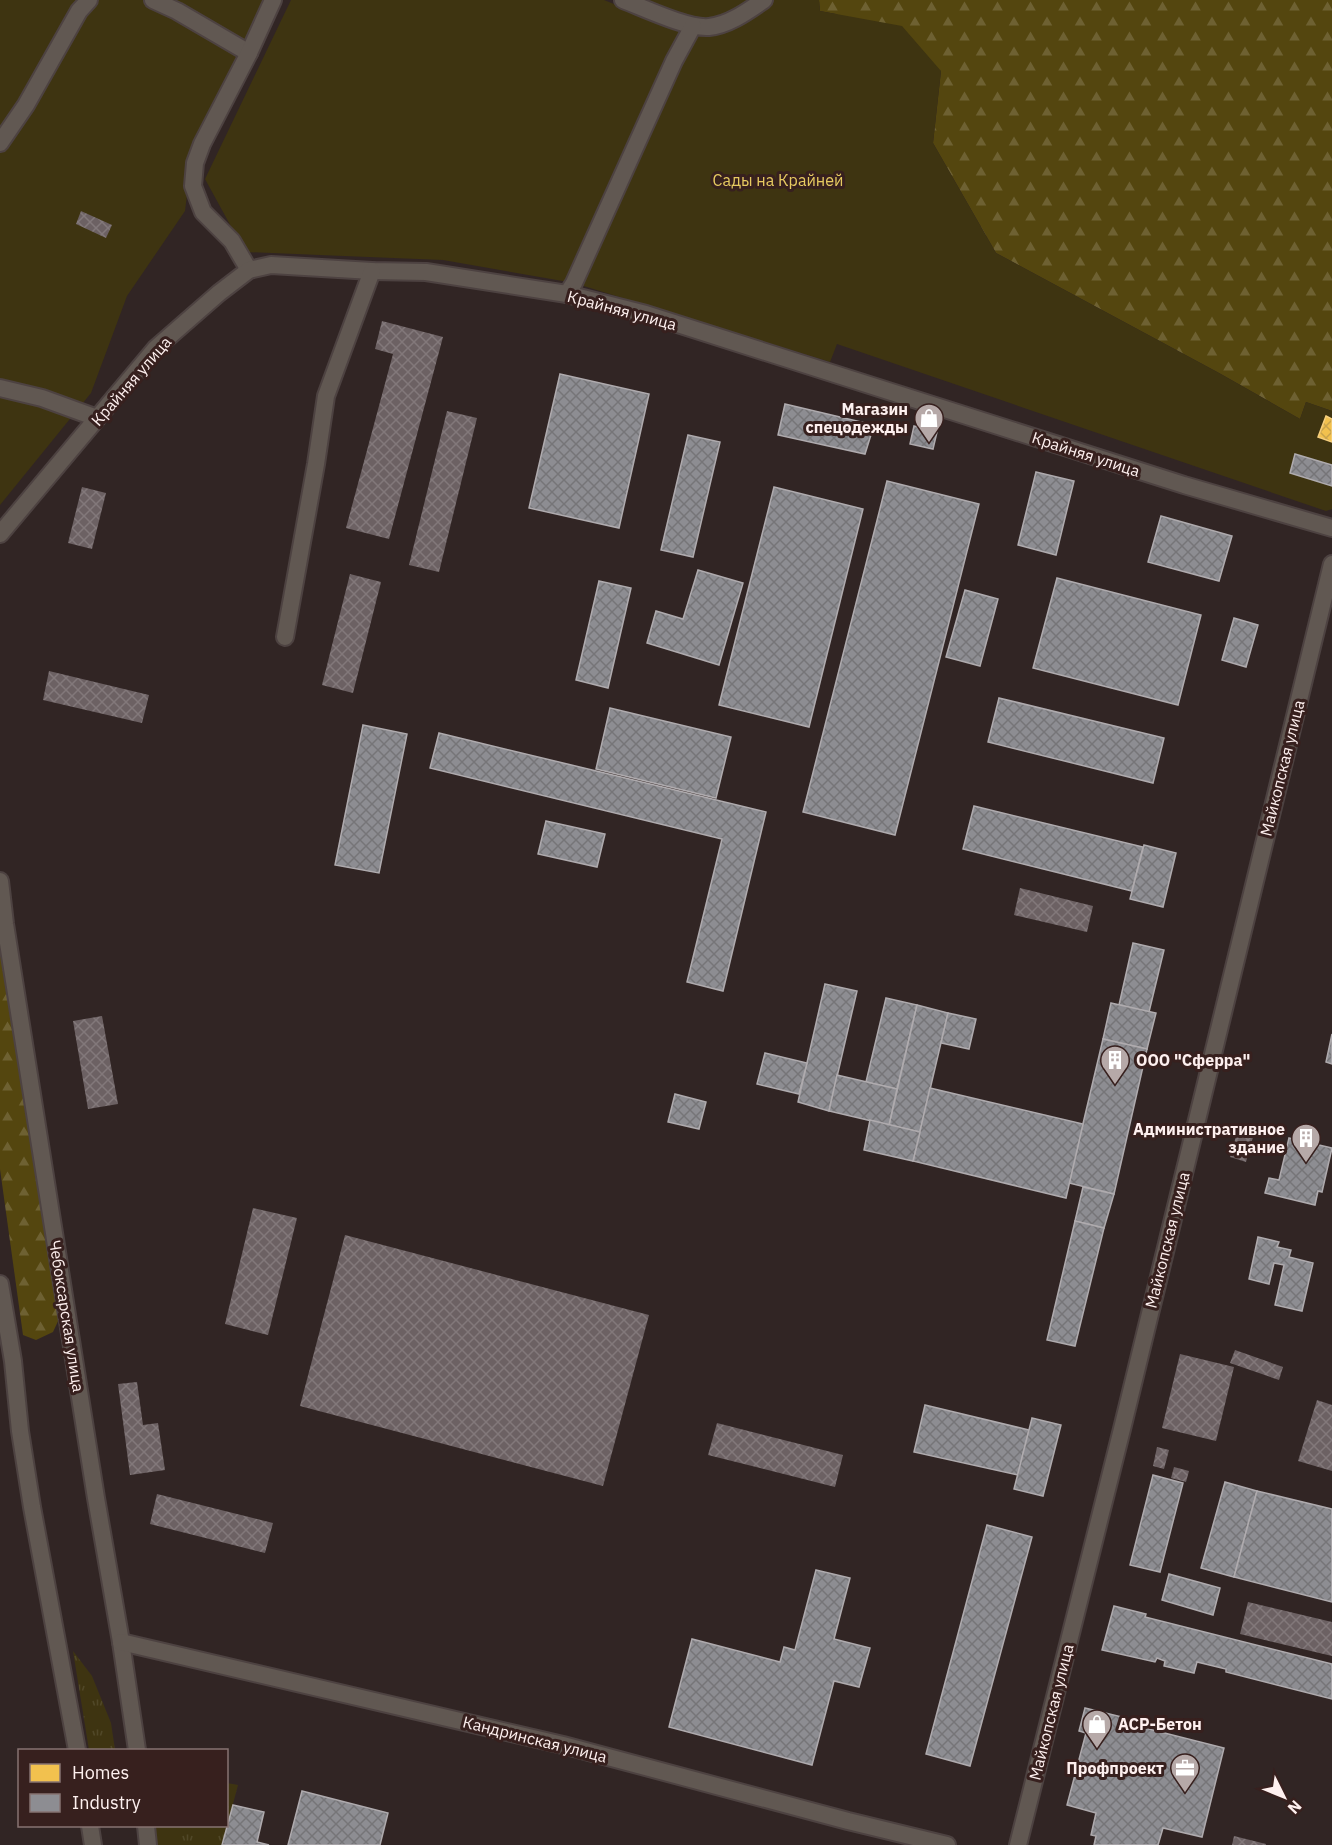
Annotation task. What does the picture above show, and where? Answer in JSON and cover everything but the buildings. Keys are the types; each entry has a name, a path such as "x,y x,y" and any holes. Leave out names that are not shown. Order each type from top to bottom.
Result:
{"street":[{"path":"0,143 26,105 79,10 89,0"},
{"path":"153,0 177,11 249,53"},
{"path":"249,270 232,241 203,212 193,186 195,163 202,144 249,53 273,0"},
{"path":"623,0 693,26 708,27 724,24 764,0"},
{"path":"567,294 579,273 674,61 693,26"},
{"name":"Крайняя улица","path":"0,534 156,348 249,270 271,265 426,272 567,294 646,314 1184,485 1332,528"},
{"path":"285,637 326,396 372,271"},
{"path":"0,388 42,398 97,418"},
{"name":"Майкопская улица","path":"1018,1845 1332,564"},
{"name":"Чебоксарская улица","path":"0,881 88,1451 137,1749"},
{"path":"0,1284 13,1361 20,1431 32,1507 76,1749"},
{"name":"Кандринская улица","path":"121,1642 552,1742 947,1845"},
{"path":"90,1827 93,1845"},
{"path":"146,1827 148,1845"}],"green space":[{"path":"0,0 272,0 192,154 185,211 127,296 91,393 0,505"},
{"name":"Сады на Крайней","path":"291,0 604,0 692,36 729,29 762,0 819,0 820,11 902,26 941,71 933,143 996,253 1300,419 1306,402 1332,411 1332,509 1326,511 837,344 830,362 574,283 443,260 245,252 205,179"},
{"path":"629,0 754,0 713,28"},
{"path":"819,0 1332,0 1332,411 1306,402 1300,419 996,253 933,143 941,71 836,14 820,11"},
{"path":"0,889 59,1319 53,1332 36,1340 23,1335 0,1169"},
{"path":"73,1651 92,1676 111,1723 115,1749 89,1749"},
{"path":"228,1783 238,1785 228,1822"},
{"path":"153,1827 227,1827 222,1845 157,1845"}],"place":[{"name":"Магазин спецодежды","path":"929,444"},
{"name":"ООО \"Сферра\"","path":"1115,1086"},
{"name":"Административное здание","path":"1306,1164"},
{"name":"АСР-Бетон","path":"1097,1750"},
{"name":"Профпроект","path":"1185,1794"}]}
